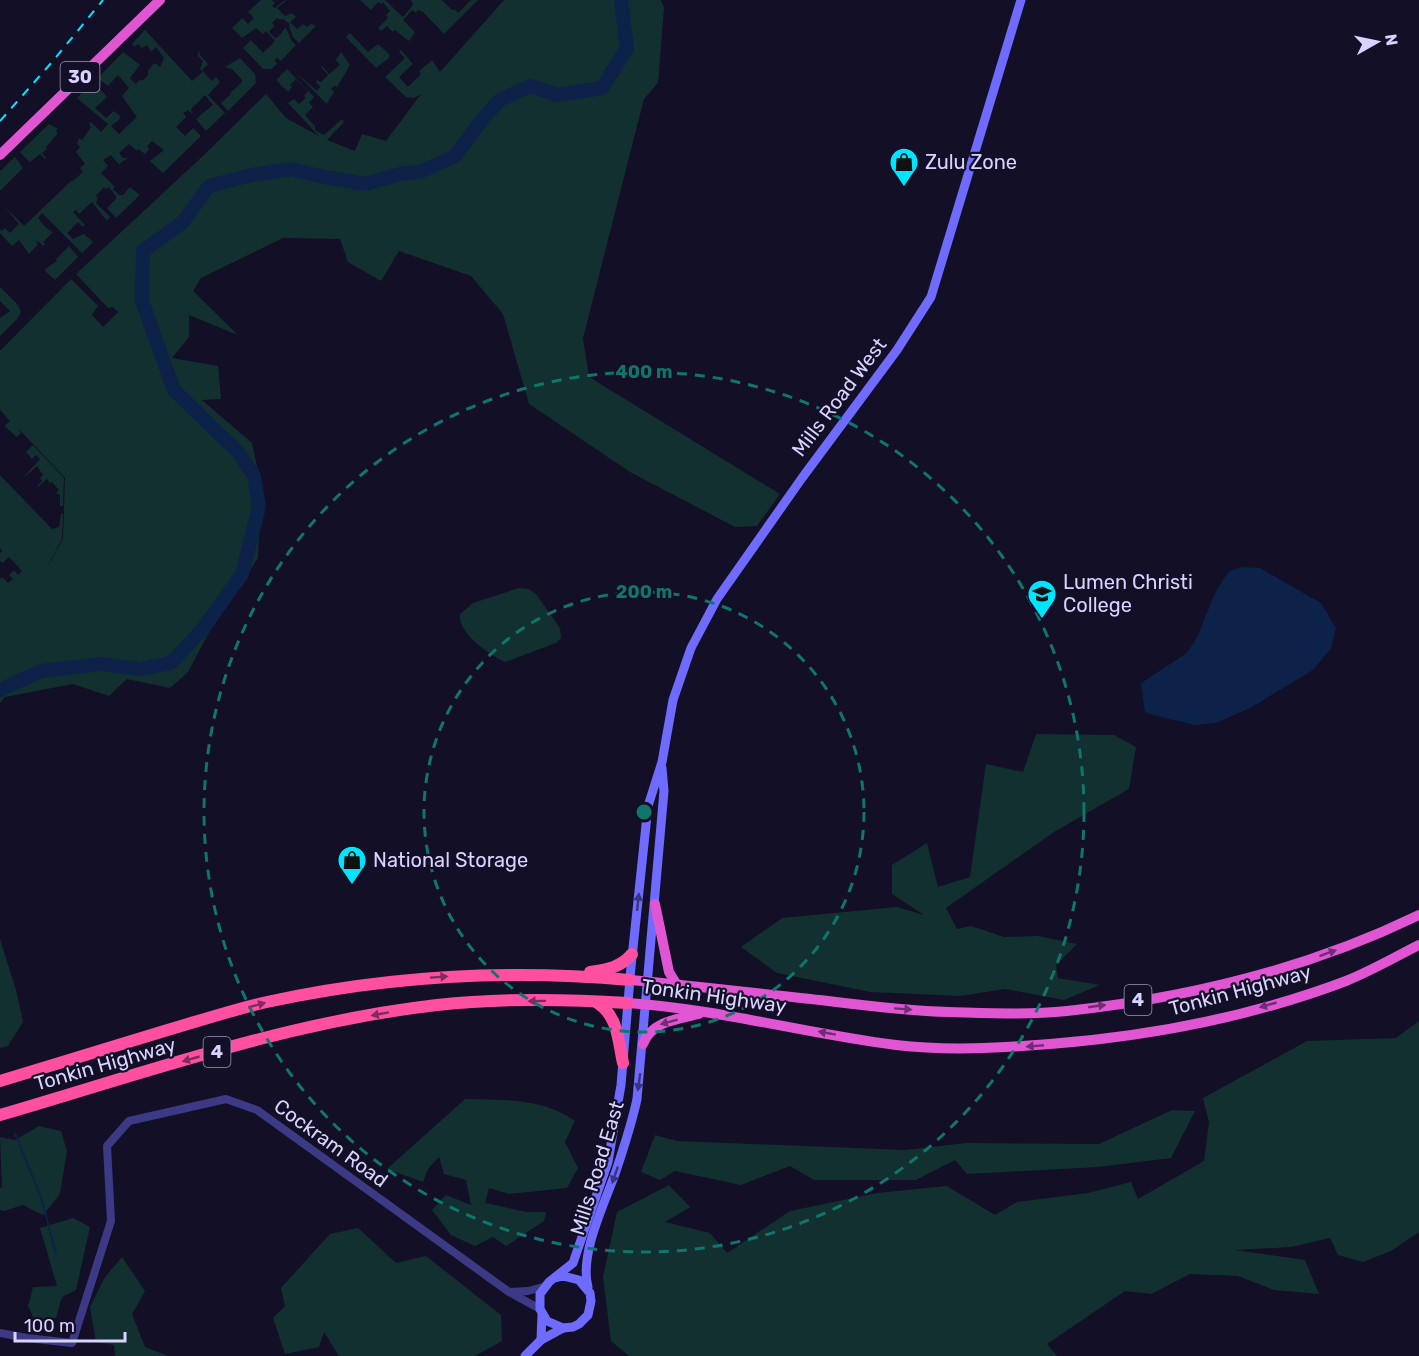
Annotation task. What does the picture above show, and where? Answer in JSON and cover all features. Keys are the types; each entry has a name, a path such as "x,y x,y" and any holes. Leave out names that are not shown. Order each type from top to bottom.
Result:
{"highway":[{"name":"30","path":"0,155 160,0"},
{"path":"655,904 669,972 677,985"},
{"name":"Tonkin Highway","path":"0,1081 268,1002 329,990 441,977 513,974 565,975 648,981 884,1008 947,1012 1066,1011 1184,992 1248,977 1303,962 1350,945 1419,915"},
{"name":"Tonkin Highway","path":"0,1115 273,1035 438,1005 499,1001 596,1001 646,1004 898,1045 1001,1048 1105,1040 1186,1026 1315,992 1348,980 1419,945"},
{"path":"565,975 614,967 625,962 632,954"},
{"path":"596,1001 606,1007 612,1016 623,1063"},
{"path":"643,1044 646,1035 657,1025 705,1012"}],"main road":[{"name":"Mills Road West","path":"1009,35 1011,12 1015,0"},
{"name":"Mills Road West","path":"630,980 648,806 662,762 673,700 691,648 717,599 802,478 897,350 932,297 1021,0"},
{"name":"Mills Road West","path":"648,981 664,791 662,762"},
{"name":"Mills Road East","path":"555,1278 573,1263 608,1162 623,1063 630,980"},
{"name":"Mills Road East","path":"590,1293 585,1275 594,1235 633,1120 641,1070 648,981"},
{"path":"525,1356 541,1340 563,1328 579,1324 588,1315 590,1293 579,1280 563,1276 555,1278 543,1287 540,1294 541,1340"},
{"path":"541,1312 555,1326 563,1328"}],"street":[{"name":"Cockram Road","path":"0,1333 72,1343 111,1221 107,1146 129,1121 226,1099 257,1110 509,1293 541,1312"},
{"path":"509,1293 543,1287"}],"green space":[{"path":"261,0 272,0 275,3 272,6 275,8 285,0 277,8 285,16 292,13 296,17 290,22 297,29 303,24 307,27 311,24 316,26 299,43 293,37 290,24 277,18 272,23 274,26 269,32 275,38 286,27 291,40 296,45 281,61 277,58 275,60 277,64 271,69 263,69 243,48 251,40 263,53 275,41 266,31 263,34 256,28 242,38 232,28 242,18 248,24 254,18 248,12"},
{"path":"360,0 385,0 403,17 413,5 411,0 442,0 458,13 471,0 478,0 444,34 423,12 418,10 416,13 412,10 403,20 415,32 409,41 387,26 381,31 378,28 388,18 386,15 390,11 383,2 381,4 378,2 371,10"},
{"path":"504,0 661,0 664,8 658,83 644,99 583,338 589,377 780,494 757,526 735,527 630,472 529,404 503,314 471,276 399,251 381,281 348,262 340,239 283,238 201,278 193,291 238,335 189,315 189,337 172,358 218,366 221,399 202,400 252,443 261,485 258,558 207,636 188,672 170,688 127,679 109,696 73,684 5,697 0,703 0,579 2,577 8,583 13,579 9,575 14,570 18,575 22,571 9,557 3,563 0,561 2,551 0,548 0,475 52,529 59,527 61,514 63,514 62,539 43,575 63,539 65,478 18,428 21,433 17,437 4,426 10,421 0,410 0,351 71,279 98,306 92,315 103,327 118,312 113,307 108,308 76,274 266,94 286,118 319,136 288,103 294,99 299,104 306,98 304,96 308,91 296,79 290,85 292,87 288,92 276,80 287,69 319,102 314,97 309,103 313,107 305,115 315,126 315,130 324,135 342,119 344,122 327,140 355,151 362,134 386,141 421,94 414,98 406,97 385,77 405,58 399,52 401,50 413,64 399,77 408,87 421,74 419,71 432,60 440,72"},
{"path":"145,30 192,81 203,72 200,69 203,61 198,56 198,52 200,52 199,54 208,64 202,70 212,81 216,77 220,82 208,95 225,113 206,131 196,119 213,105 205,95 191,109 192,114 188,110 183,113 186,117 176,127 185,136 193,128 201,136 163,173 150,161 164,150 152,141 147,146 149,149 145,154 129,144 119,153 123,158 128,158 119,164 127,174 111,155 103,160 108,166 101,173 115,187 113,189 119,195 123,195 130,187 140,195 116,218 107,208 116,196 109,187 106,189 104,187 96,196 98,198 96,203 110,217 107,221 92,202 79,214 76,210 73,212 85,225 83,227 78,222 67,233 73,239 84,234 93,242 82,253 42,213 38,218 46,228 53,232 43,242 45,244 43,246 38,241 36,242 38,244 29,254 19,240 12,246 0,233 0,229 2,231 5,228 10,233 19,224 4,206 24,226 83,172 80,168 85,164 76,152 80,147 77,144 79,138 82,140 91,127 89,124 91,122 101,132 108,124 77,98 93,81 107,97 95,108 106,118 114,111 120,116 119,120 111,126 119,134 137,117 122,96 129,88 118,75 108,86 98,78 123,52 140,65 130,78 135,84 148,75 148,70 155,63 160,67 164,58 156,47 151,52 147,45 142,48 138,44 134,47 132,44"},
{"path":"350,33 368,52 378,44 389,54 389,58 376,68 346,37"},
{"path":"341,52 350,65 337,87 334,86 331,89 334,92 327,103 331,108 294,71 317,91 320,87 317,80 321,82 328,75 321,67 329,74 340,65 336,60"},
{"path":"240,58 255,74 256,83 228,111 221,103 242,80 232,69 225,67"},
{"path":"49,124 58,129 56,131 58,133 42,153 46,158 40,154 30,162 20,152"},
{"path":"15,157 23,168 0,191 0,171"},
{"path":"69,246 78,257 55,280 44,270 57,261 56,259"},
{"path":"0,287 18,305 21,312 0,336 0,318 10,311 0,301"},
{"path":"33,445 64,478 63,506 60,506 60,495 56,493 59,490 52,482 50,483 47,479 37,486 42,481 40,478 43,475 37,466 22,479 40,459 36,455 32,459 26,452"},
{"path":"519,588 529,589 536,594 560,628 561,638 556,643 505,662 483,649 469,636 460,621 460,614 473,603"},
{"path":"1036,734 1114,735 1136,747 1129,789 1054,832 946,908 957,929 971,926 1004,937 1038,936 1077,944 1056,965 1058,978 1100,985 1064,1000 1005,989 960,996 870,992 777,973 741,947 782,918 897,907 924,915 892,894 892,865 927,843 938,887 970,877 986,764 1023,772"},
{"path":"0,939 23,1022 8,1046 0,1048"},
{"path":"1419,1021 1419,1232 1391,1251 1363,1262 1338,1255 1330,1238 1291,1247 1235,1250 1305,1260 1319,1294 1274,1290 1238,1276 1190,1274 1151,1294 1125,1291 1047,1344 1057,1356 629,1356 611,1341 603,1277 617,1212 669,1185 690,1207 665,1222 710,1233 727,1253 790,1211 877,1193 947,1186 995,1215 1017,1202 1088,1193 1131,1182 1138,1199 1204,1161 1209,1122 1203,1098 1307,1041 1396,1038"},
{"path":"465,1099 508,1100 536,1104 563,1113 575,1121 565,1142 578,1168 567,1188 509,1194 489,1188 485,1203 527,1212 546,1212 544,1221 506,1246 493,1237 475,1246 451,1235 432,1210 446,1195 471,1205 466,1180 444,1174 439,1157 428,1169 423,1182 387,1169"},
{"path":"1172,1110 1195,1111 1171,1158 1098,1167 967,1174 955,1160 916,1180 814,1180 790,1166 741,1185 675,1171 660,1180 641,1172 655,1135 677,1141 905,1150 966,1143 1099,1144"},
{"path":"39,1126 61,1131 67,1151 60,1194 43,1215 23,1205 4,1211 0,1210 0,1188 2,1187 0,1137 15,1140"},
{"path":"73,1218 90,1227 76,1290 62,1297 56,1318 34,1319 28,1306 33,1287 57,1286 40,1228"},
{"path":"358,1228 396,1263 426,1256 501,1315 502,1341 475,1356 339,1356 324,1332 319,1347 285,1354 273,1318 285,1306 281,1288 330,1234"},
{"path":"122,1257 145,1291 132,1314 145,1347 168,1356 115,1356 114,1345 96,1342 90,1307 105,1277"}],"water":[{"path":"1243,567 1260,568 1321,603 1336,628 1331,648 1313,670 1252,707 1216,723 1195,725 1145,713 1141,683 1187,653 1197,637 1215,593 1229,571"}],"waterway":[{"path":"0,690 41,671 101,664 140,669 171,663 202,630 242,574 259,507 254,476 239,453 174,390 142,301 143,251 183,222 209,186 252,175 291,169 366,184 400,174 422,171 455,156 500,100 530,86 558,95 602,88 627,48 621,0"},
{"path":"15,1134 41,1197 56,1254"}],"railway":[{"path":"0,121 103,0"}],"place":[{"name":"Zulu Zone","path":"904,188"},
{"name":"Lumen Christi College","path":"1042,620"},
{"name":"National Storage","path":"352,886"}]}
